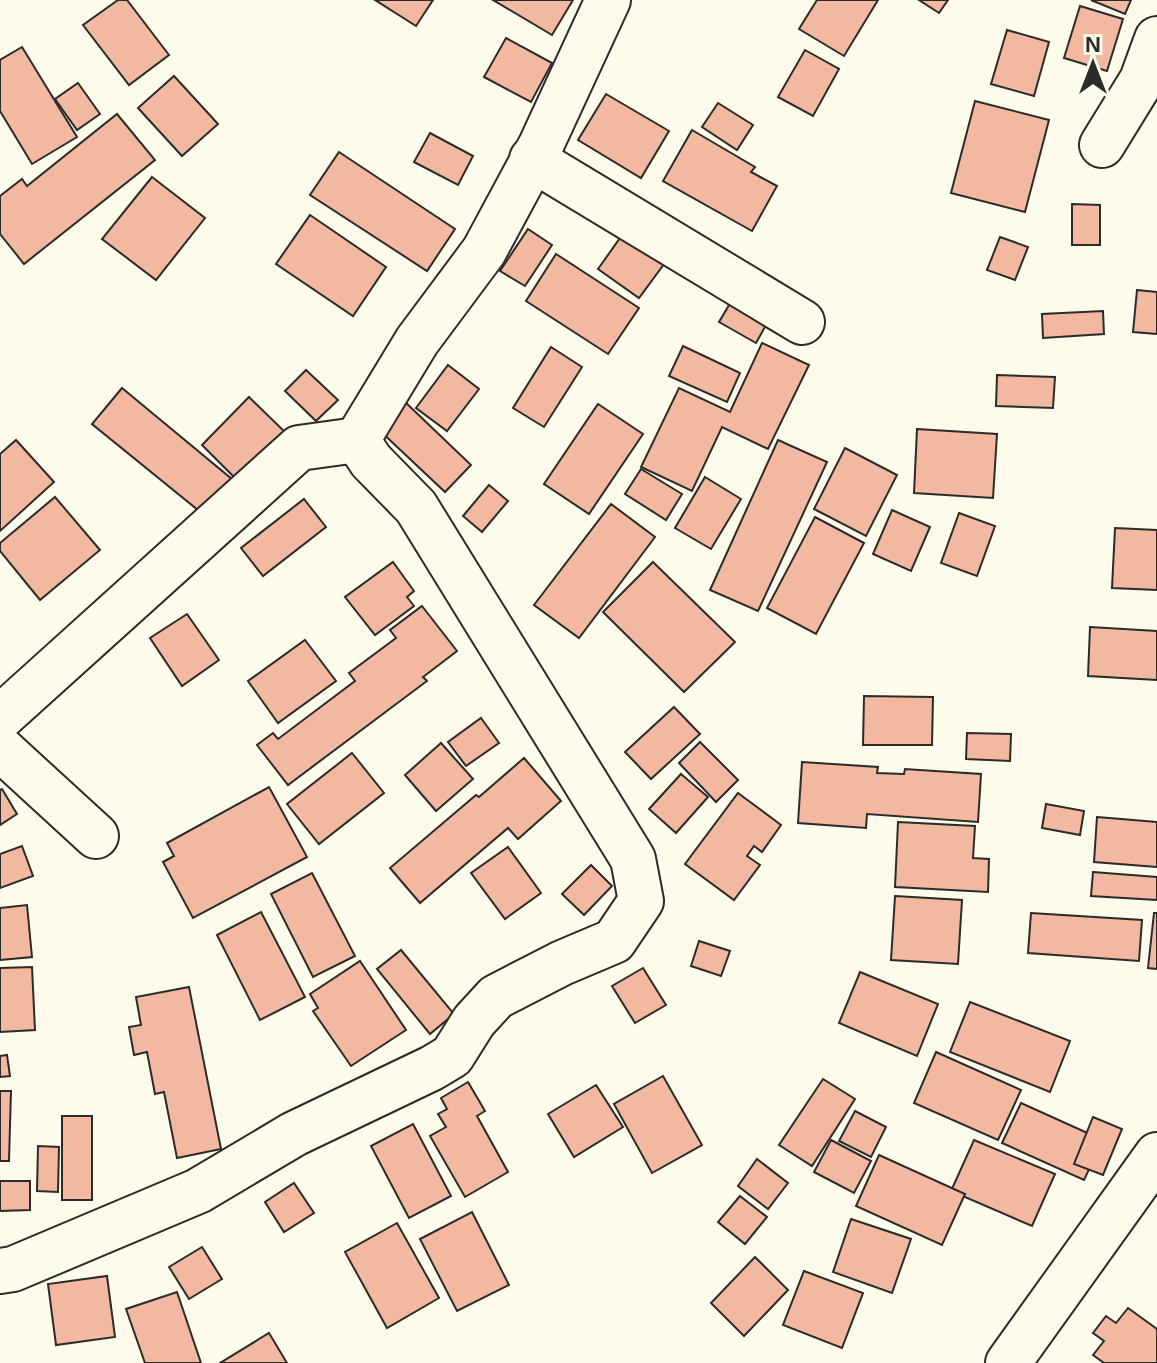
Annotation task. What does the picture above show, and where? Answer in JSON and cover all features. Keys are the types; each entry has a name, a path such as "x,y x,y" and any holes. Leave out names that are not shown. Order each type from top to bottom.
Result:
{"street":[{"path":"357,440 417,341 484,251 541,145 608,0"},
{"path":"1102,145 1142,80 1157,39"},
{"path":"532,159 802,322"},
{"path":"0,718 299,448 357,440"},
{"path":"0,1271 13,1269 198,1191 294,1134 432,1068 452,1056 474,1021 496,997 562,963 614,941 641,901 633,859 416,507 371,461 357,440"},
{"path":"0,748 96,836"},
{"path":"1008,1363 1157,1155"}],"building":[{"path":"118,0 127,0 169,55 129,85 83,25"},
{"path":"375,0 433,0 416,26"},
{"path":"493,0 573,0 552,35"},
{"path":"817,0 878,0 844,56 799,29"},
{"path":"919,0 948,0 939,13"},
{"path":"1091,0 1131,0 1125,14"},
{"path":"1080,6 1123,19 1107,71 1064,58"},
{"path":"1007,30 1049,42 1034,96 991,84"},
{"path":"506,38 552,63 531,102 484,77"},
{"path":"22,47 77,137 32,164 0,111 0,60"},
{"path":"805,50 839,69 813,116 778,97"},
{"path":"174,76 218,124 182,156 138,108"},
{"path":"78,83 100,114 77,130 55,99"},
{"path":"606,94 669,131 641,178 578,140"},
{"path":"975,101 1049,120 1025,212 951,193"},
{"path":"718,103 753,125 737,150 702,127"},
{"path":"117,114 155,160 24,264 0,234 0,196 22,179 27,186"},
{"path":"692,130 755,167 751,172 777,186 752,231 663,181"},
{"path":"430,133 473,156 458,185 414,162"},
{"path":"339,152 455,229 427,271 310,195"},
{"path":"152,177 205,218 156,280 102,239"},
{"path":"1072,204 1100,205 1100,245 1072,245"},
{"path":"310,215 386,267 353,316 276,264"},
{"path":"528,229 552,245 525,286 500,271"},
{"path":"625,231 667,260 639,298 598,269"},
{"path":"1000,237 1028,247 1015,280 987,270"},
{"path":"556,254 639,308 608,354 526,301"},
{"path":"738,290 775,309 756,343 719,322"},
{"path":"1137,290 1157,292 1157,334 1133,332"},
{"path":"1103,311 1104,334 1043,338 1042,314"},
{"path":"762,343 809,365 768,449 722,427 692,491 641,467 679,388 730,412"},
{"path":"683,346 740,373 727,402 669,376"},
{"path":"551,347 582,367 544,427 513,408"},
{"path":"448,365 479,389 447,431 416,408"},
{"path":"306,370 338,400 316,421 285,391"},
{"path":"997,375 1055,377 1053,408 996,406"},
{"path":"122,388 233,480 204,515 92,424"},
{"path":"249,397 288,435 240,483 202,445"},
{"path":"403,400 471,465 445,492 377,428"},
{"path":"598,404 643,434 589,514 544,484"},
{"path":"917,429 997,434 993,498 914,493"},
{"path":"16,440 54,482 0,531 0,454"},
{"path":"778,440 827,462 758,611 710,590"},
{"path":"845,448 897,475 866,536 814,509"},
{"path":"641,469 682,494 666,520 625,494"},
{"path":"705,477 741,499 711,549 675,528"},
{"path":"489,485 508,501 482,532 463,516"},
{"path":"55,497 100,550 40,600 0,551 0,543"},
{"path":"304,499 326,527 263,576 241,548"},
{"path":"611,504 655,537 579,638 534,605"},
{"path":"892,510 930,527 911,571 873,554"},
{"path":"959,513 995,526 977,576 941,563"},
{"path":"815,517 864,543 816,634 767,608"},
{"path":"1115,528 1157,530 1157,590 1112,588"},
{"path":"393,562 414,591 407,597 414,606 375,635 345,597"},
{"path":"653,562 735,642 684,692 603,612"},
{"path":"422,606 457,651 423,677 427,681 288,785 257,745 273,733 278,739 355,681 349,673 396,638 390,630"},
{"path":"187,614 219,660 182,686 150,638"},
{"path":"1090,627 1157,631 1157,680 1088,676"},
{"path":"305,640 336,681 278,723 248,681"},
{"path":"864,696 933,697 932,745 863,745"},
{"path":"674,707 700,734 651,779 625,752"},
{"path":"481,718 499,743 466,766 448,742"},
{"path":"967,733 1011,734 1010,761 966,759"},
{"path":"700,742 738,780 716,802 679,763"},
{"path":"441,743 473,779 436,811 405,775"},
{"path":"352,753 384,793 319,844 287,804"},
{"path":"524,758 561,801 518,839 508,828 420,903 390,868"},
{"path":"802,762 878,767 877,773 904,774 905,769 981,774 978,822 867,814 866,828 798,823"},
{"path":"681,774 708,797 676,833 649,809"},
{"path":"269,787 307,857 193,918 163,862 174,856 167,843"},
{"path":"0,790 17,814 0,825"},
{"path":"738,793 781,825 762,852 754,846 747,856 760,865 734,900 685,864"},
{"path":"1046,804 1084,811 1080,835 1042,828"},
{"path":"1097,817 1157,822 1157,867 1094,862"},
{"path":"898,822 975,826 973,858 989,859 988,892 895,887"},
{"path":"22,846 33,876 0,888 0,854"},
{"path":"508,847 541,893 505,919 471,873"},
{"path":"591,865 612,886 584,915 562,894"},
{"path":"1093,872 1157,877 1157,900 1091,896"},
{"path":"312,873 355,956 313,977 271,894"},
{"path":"895,896 962,900 958,964 891,960"},
{"path":"27,905 32,957 0,960 0,908"},
{"path":"261,912 305,997 260,1020 217,935"},
{"path":"1031,913 1142,920 1139,961 1028,953"},
{"path":"1154,913 1157,913 1157,969 1148,968"},
{"path":"699,941 730,951 721,976 691,966"},
{"path":"401,950 454,1014 430,1034 377,969"},
{"path":"360,961 406,1030 351,1066 313,1011 318,1008 310,994"},
{"path":"32,967 35,1030 0,1032 0,968"},
{"path":"643,968 666,1005 635,1023 612,986"},
{"path":"860,972 938,1004 917,1056 839,1023"},
{"path":"189,987 221,1149 177,1158 164,1092 155,1094 147,1052 134,1055 129,1027 141,1025 136,997"},
{"path":"970,1002 1070,1041 1050,1092 950,1052"},
{"path":"936,1052 1021,1090 998,1140 914,1103"},
{"path":"7,1055 10,1076 0,1077 0,1056"},
{"path":"663,1076 702,1145 652,1173 614,1104"},
{"path":"823,1079 855,1099 812,1166 779,1145"},
{"path":"468,1082 485,1111 477,1116 508,1172 465,1197 430,1136 446,1127 438,1114 447,1109 441,1098"},
{"path":"596,1085 623,1127 574,1157 548,1114"},
{"path":"0,1091 11,1091 9,1161 0,1161"},
{"path":"1021,1103 1103,1140 1084,1180 1002,1143"},
{"path":"855,1111 886,1127 871,1157 839,1141"},
{"path":"62,1116 92,1116 92,1200 62,1200"},
{"path":"1093,1117 1122,1129 1103,1175 1074,1164"},
{"path":"413,1124 451,1196 409,1218 371,1146"},
{"path":"831,1140 871,1161 854,1193 814,1172"},
{"path":"974,1140 1055,1174 1032,1226 951,1191"},
{"path":"38,1146 59,1147 58,1192 37,1191"},
{"path":"879,1155 965,1194 942,1245 856,1206"},
{"path":"757,1159 788,1183 768,1209 738,1186"},
{"path":"0,1181 30,1181 30,1210 0,1211"},
{"path":"294,1183 314,1213 284,1232 265,1202"},
{"path":"740,1196 767,1217 745,1244 718,1222"},
{"path":"472,1212 509,1285 457,1311 420,1239"},
{"path":"851,1219 911,1239 892,1293 833,1272"},
{"path":"397,1223 439,1298 387,1328 345,1252"},
{"path":"202,1247 222,1279 189,1299 169,1267"},
{"path":"755,1257 788,1290 744,1336 711,1303"},
{"path":"804,1271 863,1293 842,1348 783,1325"},
{"path":"107,1276 115,1337 56,1345 48,1284"},
{"path":"177,1292 201,1363 145,1363 126,1309"},
{"path":"1128,1308 1157,1329 1157,1363 1104,1363 1093,1355 1104,1341 1093,1333 1106,1316 1116,1323"},
{"path":"269,1333 287,1363 220,1363"}]}
